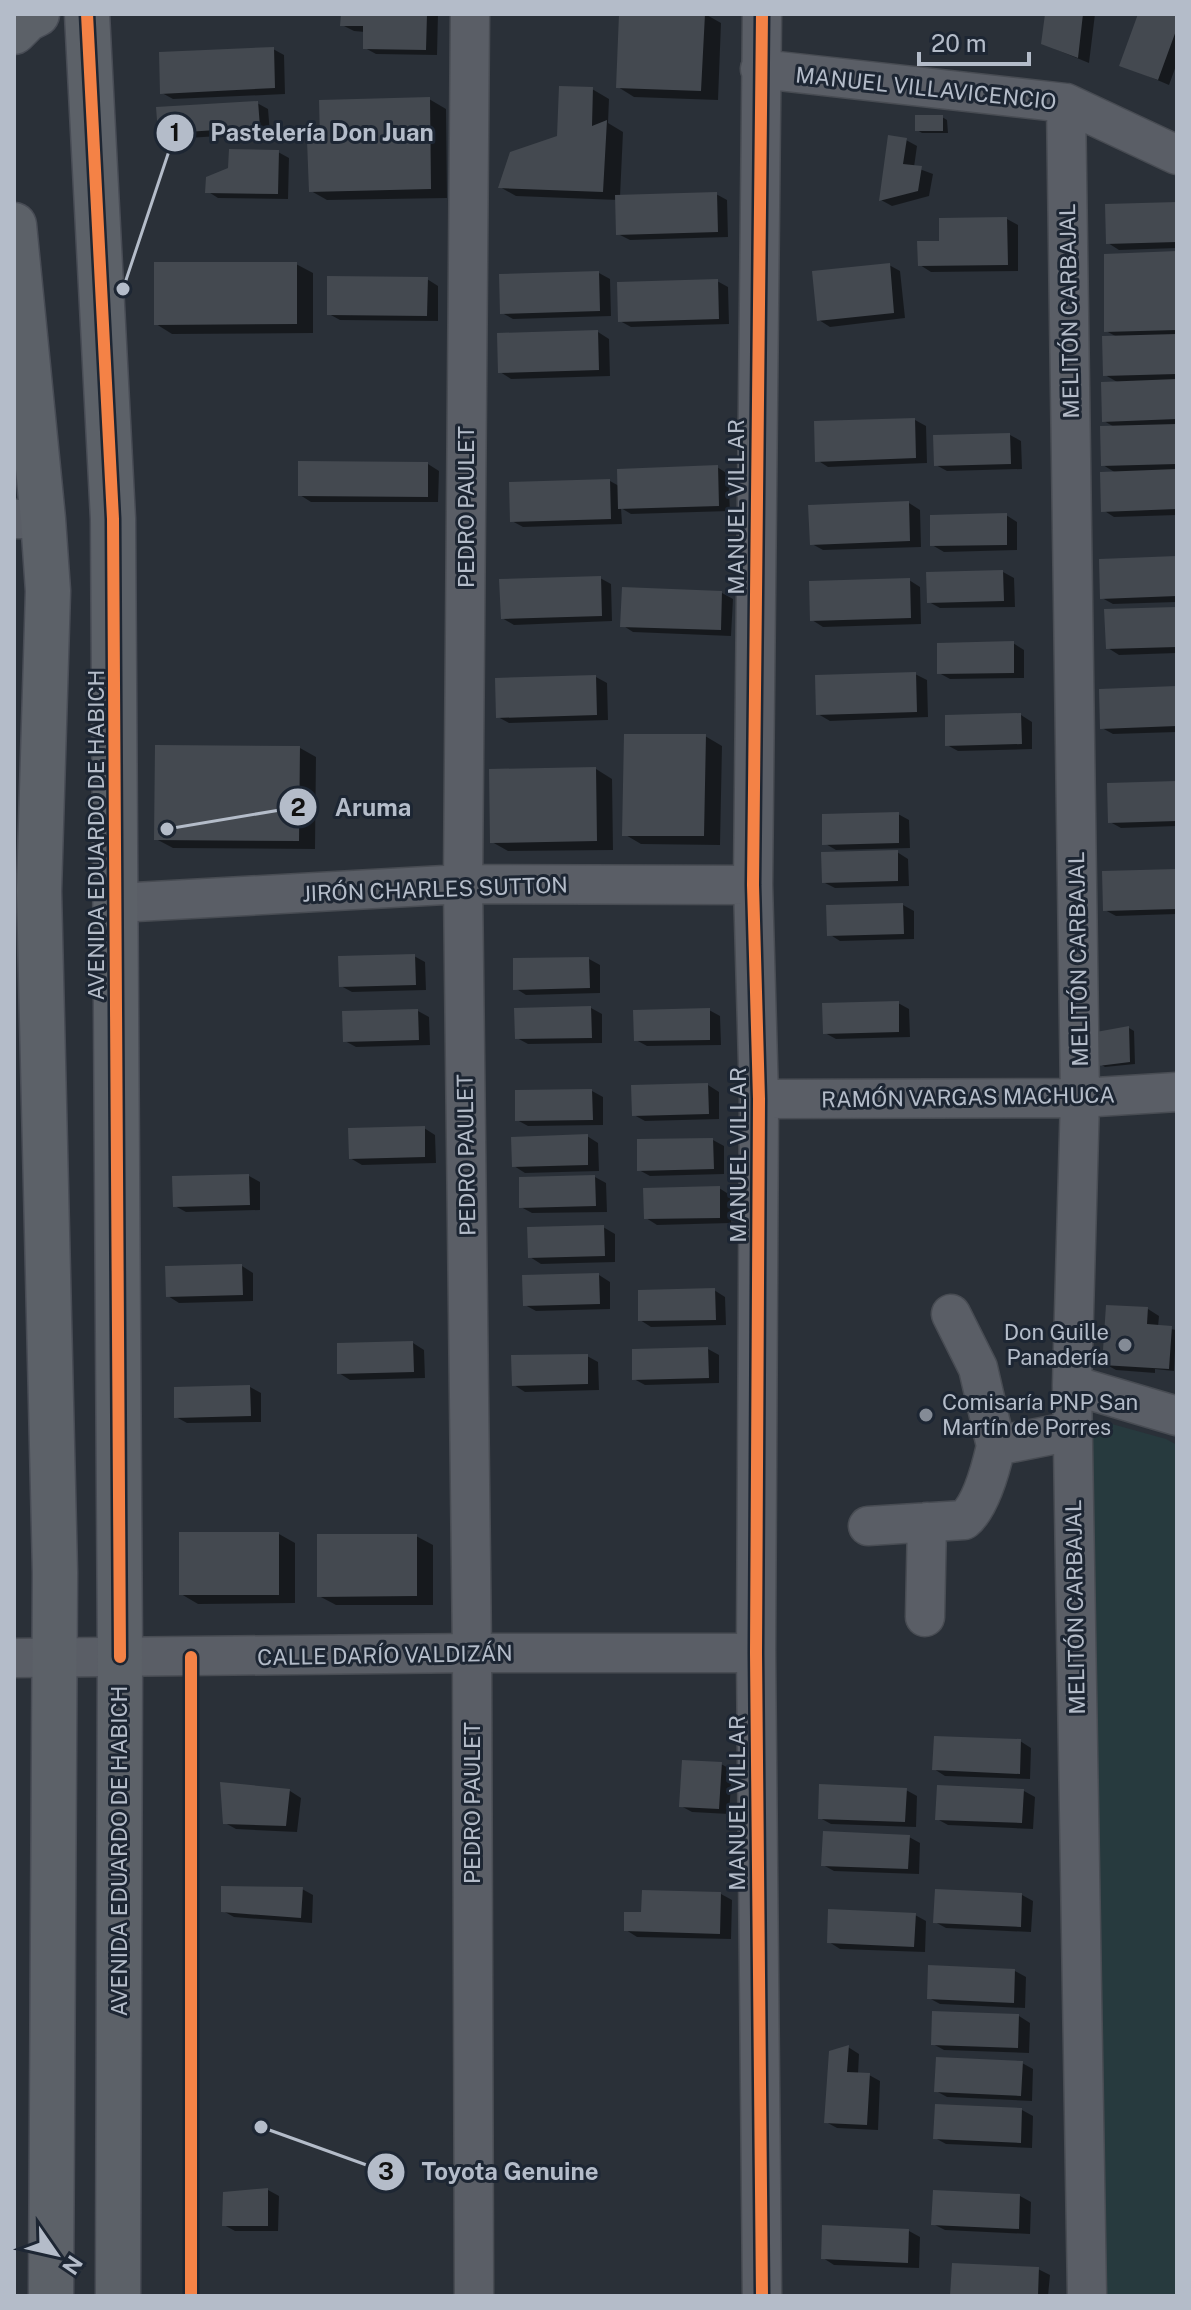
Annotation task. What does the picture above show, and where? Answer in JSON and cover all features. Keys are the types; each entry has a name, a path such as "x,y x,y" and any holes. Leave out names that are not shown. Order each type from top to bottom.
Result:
{"main road":[{"path":"14,32 37,14"},
{"path":"58,14 74,25 88,29"},
{"name":"AVENIDA EDUARDO DE HABICH","path":"88,29 113,519 120,1657 118,2296"},
{"path":"14,225 29,519 48,591 39,891 34,1658 51,2296"}],"street":[{"name":"PEDRO PAULET","path":"470,14 463,884 472,1653 474,2296"},
{"name":"MANUEL VILLAR","path":"762,14 753,885 759,1099 756,1653 762,2296"},
{"name":"MANUEL VILLAVICENCIO","path":"760,69 1066,103 1177,155"},
{"name":"MELITÓN CARBAJAL","path":"1066,103 1080,1098 1072,1431 1087,2296"},
{"name":"JIRÓN CHARLES SUTTON","path":"117,903 463,884 753,885"},
{"name":"RAMÓN VARGAS MACHUCA","path":"759,1099 1080,1098 1177,1092"},
{"path":"868,1526 968,1518 991,1470 996,1446 978,1368 951,1314"},
{"path":"1072,1385 1177,1416"},
{"path":"996,1446 1072,1431"},
{"path":"925,1617 927,1522"},
{"name":"CALLE DARÍO VALDIZÁN","path":"34,1658 756,1653"}],"green space":[{"path":"1101,1421 1166,1439 1177,1445 1177,2296 1091,2296 1084,1434"}],"building":[{"path":"341,14 427,14 426,50 363,49 363,26 340,26"},
{"path":"619,14 705,14 701,91 616,88"},
{"path":"1045,14 1083,14 1078,58 1041,44"},
{"path":"1138,14 1177,14 1177,28 1158,80 1119,66"},
{"path":"274,47 275,88 160,94 159,52"},
{"path":"559,86 593,87 592,126 607,120 603,192 498,188 510,152 557,136"},
{"path":"430,97 431,189 309,192 307,140 320,140 319,100"},
{"path":"258,101 260,127 158,134 156,107"},
{"path":"915,115 943,115 943,131 915,131"},
{"path":"888,135 907,138 903,164 922,166 918,191 879,201"},
{"path":"229,149 279,150 278,194 205,193 206,177 228,168"},
{"path":"717,192 718,232 616,235 615,195"},
{"path":"1177,202 1177,242 1106,244 1105,204"},
{"path":"1007,217 1008,265 918,266 917,241 939,241 939,218"},
{"path":"1177,251 1177,330 1104,332 1104,254"},
{"path":"154,262 297,262 297,324 154,325"},
{"path":"890,263 894,313 817,321 812,271"},
{"path":"599,271 600,311 500,314 499,274"},
{"path":"327,276 428,277 427,316 327,315"},
{"path":"718,279 719,319 618,322 617,282"},
{"path":"598,330 599,370 498,373 497,333"},
{"path":"1177,334 1177,374 1103,376 1102,336"},
{"path":"1177,379 1177,419 1102,422 1101,382"},
{"path":"915,418 916,458 815,462 814,421"},
{"path":"1177,424 1177,464 1101,466 1100,426"},
{"path":"1010,433 1011,464 934,466 933,435"},
{"path":"298,461 428,462 428,497 298,496"},
{"path":"718,465 719,506 618,509 617,469"},
{"path":"1177,469 1177,509 1101,512 1100,472"},
{"path":"610,479 611,519 510,522 509,482"},
{"path":"909,501 910,541 810,545 808,505"},
{"path":"1007,513 1007,545 930,546 930,515"},
{"path":"1177,556 1177,596 1100,599 1099,559"},
{"path":"1003,570 1004,601 927,603 926,572"},
{"path":"601,576 602,616 501,619 499,579"},
{"path":"910,578 911,618 810,621 809,581"},
{"path":"622,587 722,591 721,630 620,627"},
{"path":"1177,607 1177,647 1106,649 1104,609"},
{"path":"1014,641 1014,673 937,674 937,643"},
{"path":"916,672 917,712 816,715 815,675"},
{"path":"596,675 597,715 496,718 495,678"},
{"path":"1177,686 1177,726 1100,729 1099,689"},
{"path":"1021,713 1022,744 945,746 945,715"},
{"path":"624,734 706,734 704,836 622,836"},
{"path":"155,745 300,746 299,841 154,840"},
{"path":"596,767 597,841 490,843 489,769"},
{"path":"1177,781 1177,821 1108,823 1107,783"},
{"path":"899,812 899,843 822,845 822,814"},
{"path":"898,850 898,881 822,883 821,852"},
{"path":"1177,869 1177,909 1103,911 1102,871"},
{"path":"903,903 904,934 827,936 826,905"},
{"path":"415,954 416,985 339,987 338,956"},
{"path":"589,957 590,988 513,990 513,958"},
{"path":"899,1001 899,1032 823,1034 822,1003"},
{"path":"591,1006 592,1038 515,1039 514,1008"},
{"path":"710,1008 710,1040 634,1041 633,1010"},
{"path":"418,1009 419,1040 343,1042 342,1011"},
{"path":"1129,1026 1130,1062 1098,1066 1096,1032"},
{"path":"708,1083 709,1114 632,1116 631,1085"},
{"path":"592,1089 593,1120 515,1121 515,1090"},
{"path":"425,1126 425,1157 349,1159 348,1128"},
{"path":"588,1134 588,1165 512,1167 511,1137"},
{"path":"713,1138 714,1169 637,1171 637,1139"},
{"path":"249,1174 250,1205 173,1207 172,1176"},
{"path":"595,1175 596,1206 519,1208 519,1177"},
{"path":"720,1186 720,1218 644,1219 643,1188"},
{"path":"604,1225 605,1256 528,1258 527,1227"},
{"path":"242,1264 243,1295 166,1297 165,1266"},
{"path":"599,1273 600,1304 523,1306 522,1275"},
{"path":"715,1288 716,1320 638,1321 638,1290"},
{"name":"Don Guille Panadería","path":"1106,1305 1148,1307 1147,1324 1172,1326 1169,1369 1102,1365"},
{"path":"413,1341 414,1372 337,1374 337,1343"},
{"path":"708,1347 709,1378 632,1380 632,1349"},
{"path":"588,1354 588,1384 512,1386 511,1355"},
{"path":"250,1385 251,1416 174,1418 174,1387"},
{"path":"179,1532 279,1532 279,1595 179,1595"},
{"path":"317,1534 417,1534 417,1596 317,1597"},
{"path":"934,1736 1021,1739 1020,1774 932,1770"},
{"path":"682,1760 722,1762 719,1809 679,1807"},
{"path":"220,1782 290,1789 286,1826 223,1824"},
{"path":"819,1784 907,1788 905,1822 818,1819"},
{"path":"937,1785 1024,1789 1022,1823 935,1820"},
{"path":"823,1831 910,1835 908,1869 821,1866"},
{"path":"221,1886 303,1887 301,1918 221,1912"},
{"path":"935,1889 1022,1893 1021,1927 933,1923"},
{"path":"642,1890 721,1892 720,1934 624,1931 624,1912 641,1912"},
{"path":"828,1909 916,1913 914,1947 827,1943"},
{"path":"928,1965 1015,1969 1014,2003 927,1999"},
{"path":"932,2011 1019,2014 1018,2048 931,2045"},
{"path":"849,2045 847,2072 870,2073 867,2125 824,2123 829,2051"},
{"path":"936,2057 1023,2061 1021,2096 934,2092"},
{"path":"935,2104 1022,2108 1021,2143 933,2139"},
{"path":"268,2188 268,2226 222,2226 223,2192"},
{"path":"933,2190 1020,2194 1019,2229 931,2225"},
{"path":"822,2225 909,2229 908,2263 821,2259"},
{"path":"952,2263 1039,2267 1038,2296 950,2296"}],"cycle path":[{"path":"87,14 113,519 120,1657"},
{"path":"762,14 753,885 759,1099 756,1653 762,2296"},
{"path":"191,1657 191,2296"}],"place":[{"name":"Pastelería Don Juan","path":"123,289"},
{"name":"Aruma","path":"167,829"},
{"name":"Don Guille Panadería","path":"1125,1345"},
{"name":"Comisaría PNP San Martín de Porres","path":"926,1415"},
{"name":"Toyota Genuine","path":"261,2127"}]}
